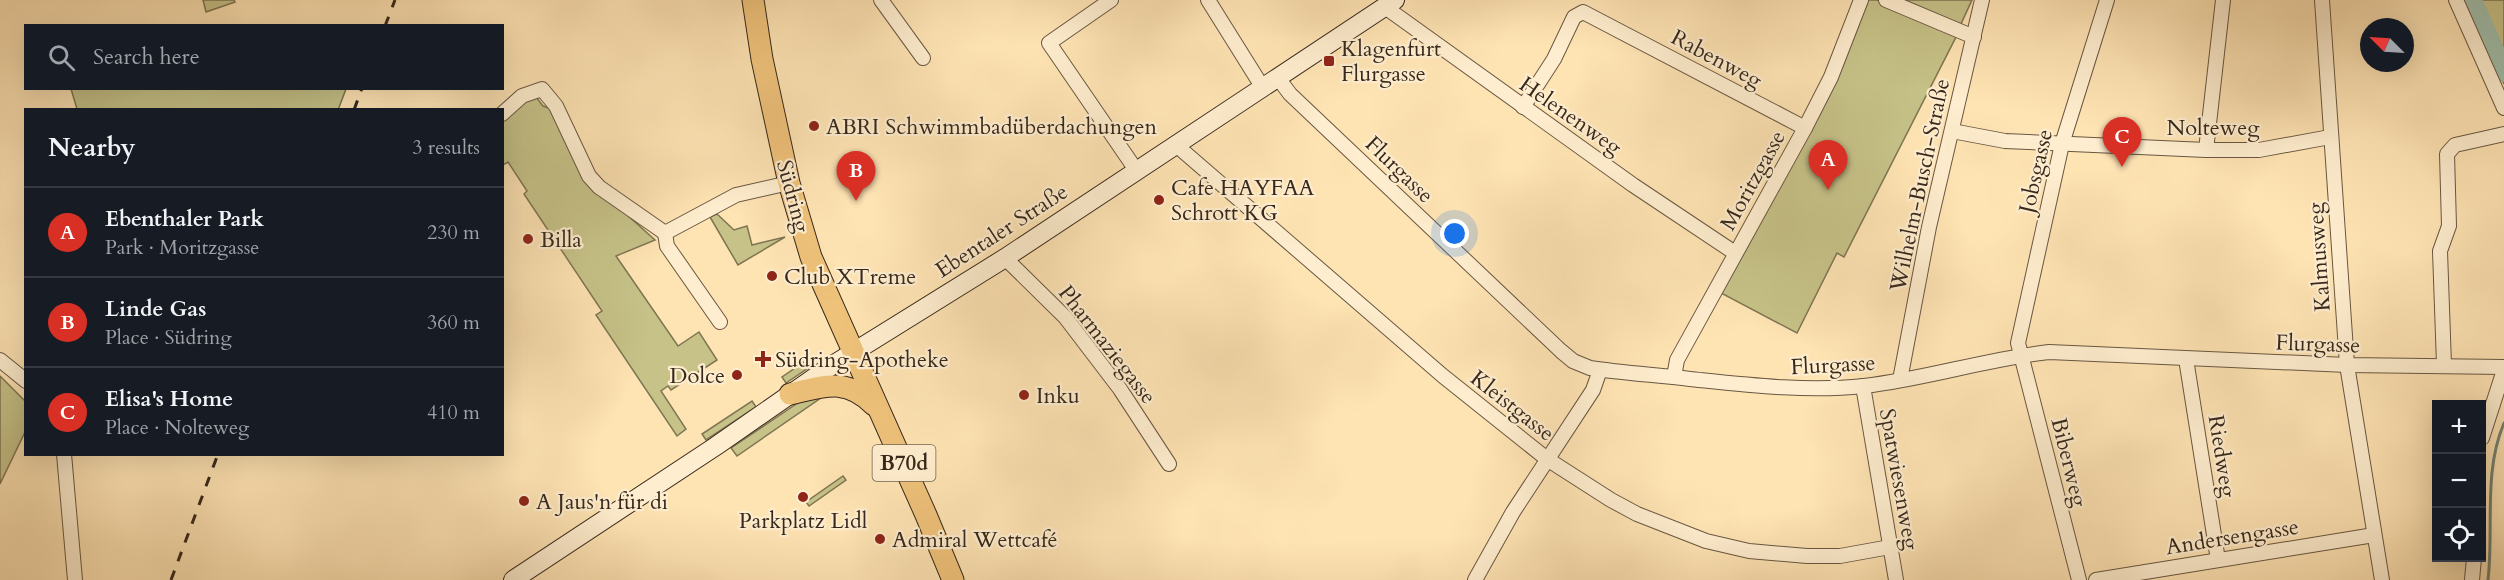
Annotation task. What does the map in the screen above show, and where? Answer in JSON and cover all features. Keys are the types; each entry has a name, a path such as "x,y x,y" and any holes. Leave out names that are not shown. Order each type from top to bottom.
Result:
{"main road":[{"name":"Südring","path":"753,0 762,59 789,183 811,257 953,580"},
{"name":"Ebentaler Straße","path":"513,580 716,446 790,394 1005,258 1390,4"},
{"path":"790,394 823,387 848,386 862,392 881,412"}],"street":[{"path":"881,0 923,58"},
{"path":"1111,0 1049,43 1136,170"},
{"name":"Flurgasse","path":"1208,0 1270,83 1290,94 1561,351 1582,366 1600,370 1774,388 1863,386 2021,355 2060,352 2347,365 2444,365 2504,368"},
{"name":"Moritzgasse","path":"1674,377 1677,360 1831,77 1861,0"},
{"path":"1886,0 1974,38"},
{"name":"Wilhelm-Busch-Straße","path":"1900,380 1929,227 1982,0"},
{"name":"Jobsgasse","path":"2021,355 2018,343 2062,144 2107,0"},
{"path":"2206,150 2223,0"},
{"name":"Kalmusweg","path":"2322,0 2347,365 2382,580"},
{"path":"2456,0 2504,108"},
{"name":"Helenenweg","path":"1390,4 1522,107 1735,254"},
{"name":"Rabenweg","path":"1522,107 1554,59 1574,17 1583,12 1805,128"},
{"path":"504,112 522,96 542,89 556,106 594,182 665,233 667,246 720,322"},
{"name":"Nolteweg","path":"1952,131 2005,141 2206,150 2259,150 2330,137"},
{"path":"2444,365 2440,251 2449,226 2447,154 2455,145 2504,134"},
{"name":"Kleistgasse","path":"1176,145 1443,376 1547,459 1584,484 1637,513 1724,547 1807,556 1840,556 1890,547"},
{"path":"665,233 736,195 789,183"},
{"name":"Pharmaziegasse","path":"1005,258 1065,317 1120,389 1169,464"},
{"name":"Biberweg","path":"2021,355 2079,580"},
{"name":"Riedweg","path":"2186,359 2218,560"},
{"path":"0,360 24,379"},
{"path":"2486,423 2504,368"},
{"path":"1474,580 1513,512 1593,390 1600,370"},
{"name":"Spatwiesenweg","path":"1863,386 1896,580"},
{"path":"66,456 75,580"},
{"name":"Andersengasse","path":"2096,580 2374,535"},
{"path":"2472,580 2474,562"}],"shaded area":[{"path":"203,0 234,0 235,2 206,12"},
{"path":"1867,0 1877,0 1957,35 1844,257 1837,253 1797,333 1721,293"},
{"path":"1897,0 1972,0 1960,26"},
{"path":"2465,0 2504,0 2504,84 2470,9"},
{"path":"72,90 346,90 339,108 77,108"},
{"path":"536,97 543,106 552,109 585,177 655,240 616,256 678,346 699,332 717,360 671,390 668,386 661,391 686,429 677,436 596,315 602,311 524,194 527,191 508,162 504,164 504,118 524,99"},
{"path":"717,214 734,230 747,226 752,245 785,237 738,265 710,217"},
{"path":"810,358 814,364 786,383 782,377"},
{"path":"0,376 24,400 24,434 0,484"},
{"path":"814,392 828,393 737,456 731,448"},
{"path":"752,401 756,407 706,440 702,434"},
{"path":"843,476 846,480 809,506 806,502"}],"waterway":[{"path":"2472,0 2504,72"},
{"path":"2488,580 2491,480 2493,461 2504,423"}],"railway":[{"path":"386,24 395,0"},
{"path":"355,108 361,90"},
{"path":"171,580 217,456"}],"place":[{"name":"Klagenfurt Flurgasse","path":"1329,61"},
{"name":"ABRI Schwimmbadüberdachungen","path":"814,126"},
{"name":"Elisa's Home","path":"2122,167"},
{"name":"Ebenthaler Park","path":"1828,190"},
{"name":"Cafe HAYFAA Schrott KG","path":"1159,200"},
{"name":"Linde Gas","path":"856,201"},
{"name":"Billa","path":"528,239"},
{"name":"Club XTreme","path":"772,276"},
{"name":"Südring-Apotheke","path":"763,359"},
{"name":"Dolce","path":"737,375"},
{"name":"Inku","path":"1024,395"},
{"name":"Parkplatz Lidl","path":"803,497"},
{"name":"A Jaus'n für di","path":"524,501"},
{"name":"Admiral Wettcafé","path":"880,539"}]}
